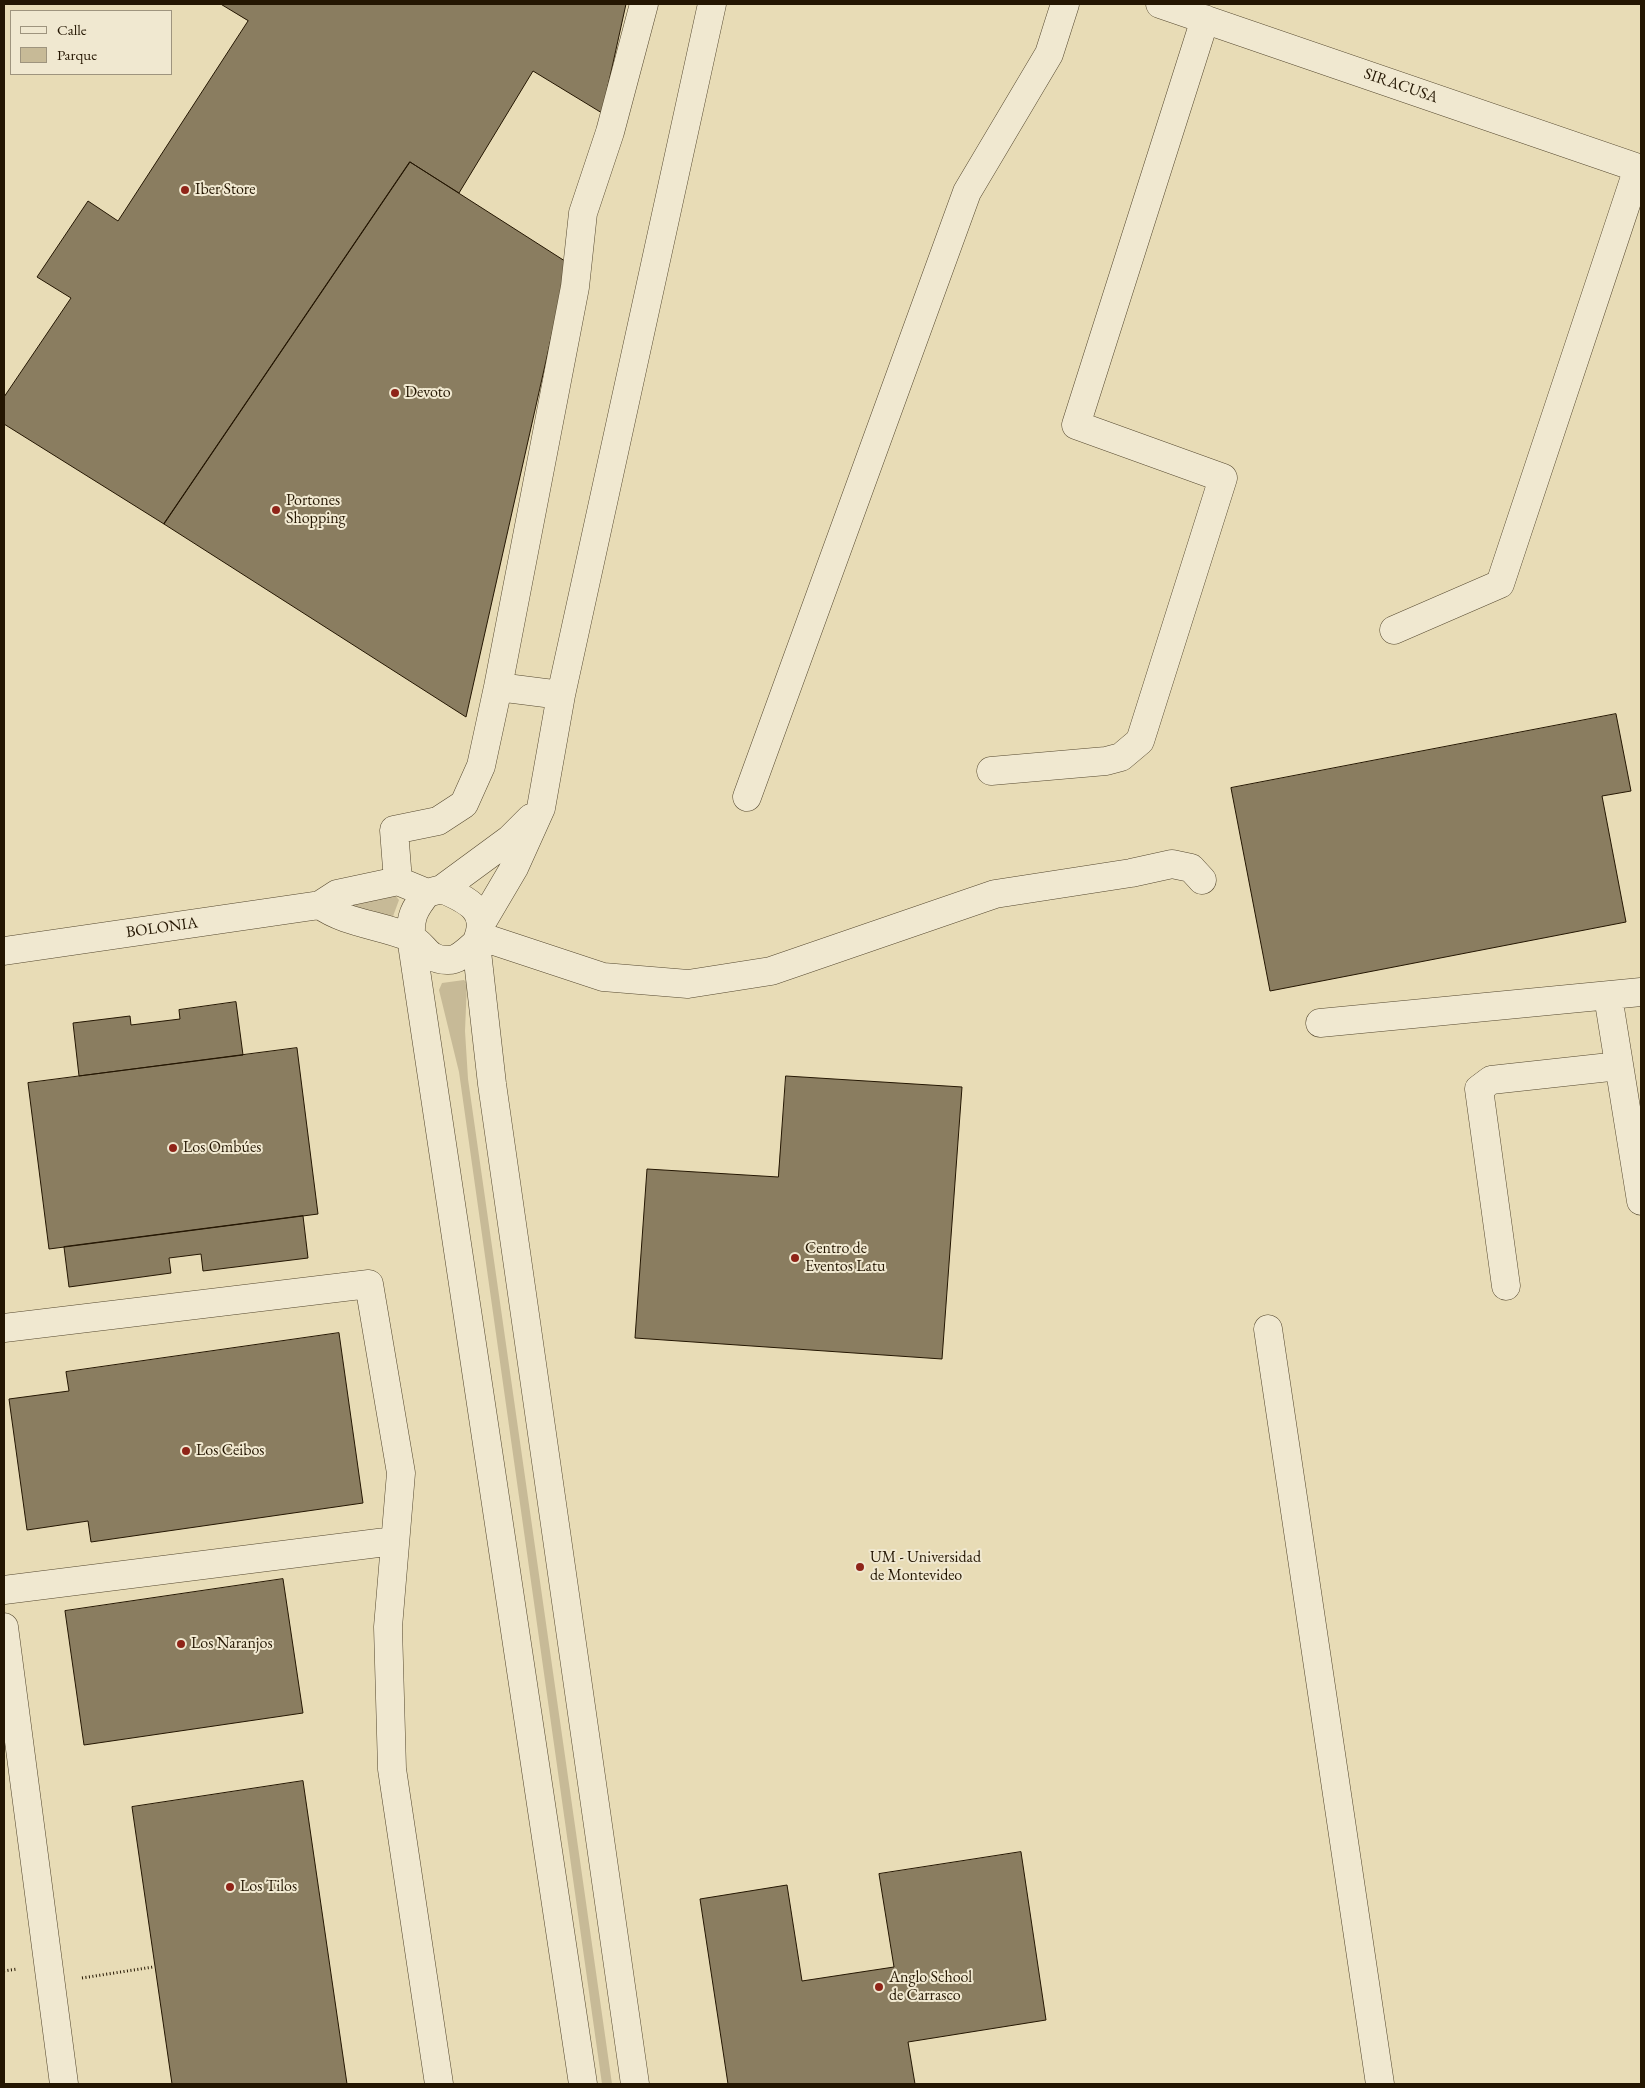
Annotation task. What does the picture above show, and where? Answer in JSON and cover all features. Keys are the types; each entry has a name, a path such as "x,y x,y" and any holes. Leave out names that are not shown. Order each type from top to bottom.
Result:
{"street":[{"path":"635,2084 492,1084 475,908 466,899 398,881 394,830 438,820 464,804 481,766 498,687 574,287 583,213 610,132 644,4"},
{"path":"320,905 334,915 357,920 411,938 430,957 448,961 464,954 479,934 514,868 541,808 562,695 712,4"},
{"path":"747,797 967,192 1049,54 1065,4"},
{"name":"SIRACUSA","path":"1160,4 1639,168"},
{"path":"991,771 1106,761 1121,756 1140,741 1223,478 1076,425 1205,19"},
{"path":"1394,630 1500,584 1639,168"},
{"path":"498,687 562,695"},
{"path":"541,808 510,840 434,891 417,906 411,920 411,938 583,2084"},
{"path":"479,934 603,977 688,984 771,971 995,894 1131,873 1172,864 1191,868 1202,880"},
{"name":"BOLONIA","path":"4,951 320,905 338,894 398,881"},
{"path":"1320,1023 1641,992"},
{"path":"1608,996 1641,1201"},
{"path":"1506,1286 1479,1089 1491,1080 1619,1066"},
{"path":"4,1328 369,1284 400,1473 388,1627 392,1769 439,2084"},
{"path":"1268,1330 1380,2084"},
{"path":"4,1590 394,1542"},
{"path":"4,1627 64,2084"}],"green space":[{"path":"394,894 399,900 392,919 346,905"},
{"path":"464,980 467,983 465,1031 468,1079 612,2084 602,2084 459,1072 439,990 442,983"}],"building":[{"path":"221,4 626,4 602,113 533,71 459,193 410,162 164,524 4,424 4,397 71,298 37,277 88,201 118,221 248,21"},
{"name":"Devoto","path":"410,162 568,263 466,717 164,524"},
{"path":"1616,714 1631,791 1602,796 1626,922 1270,991 1231,788"},
{"path":"236,1002 243,1055 79,1076 73,1023 130,1016 131,1025 180,1019 179,1010"},
{"name":"Los Ombúes","path":"297,1048 318,1214 49,1249 28,1083"},
{"name":"Centro de Eventos Latu","path":"786,1076 962,1087 942,1359 635,1338 647,1169 778,1177"},
{"path":"303,1216 308,1258 203,1271 201,1254 169,1258 171,1273 69,1287 64,1247"},
{"name":"Los Ceibos","path":"339,1333 363,1503 91,1542 88,1521 27,1530 9,1399 69,1391 66,1372"},
{"name":"Los Naranjos","path":"283,1579 303,1713 84,1745 65,1611"},
{"name":"Los Tilos","path":"303,1781 347,2084 172,2084 132,1807"},
{"path":"1021,1852 1046,2020 908,2042 915,2084 728,2084 700,1899 787,1885 802,1981 894,1967 879,1874"}],"place":[{"name":"Iber Store","path":"185,190"},
{"name":"Devoto","path":"395,393"},
{"name":"Portones Shopping","path":"276,510"},
{"name":"Los Ombúes","path":"173,1148"},
{"name":"Centro de Eventos Latu","path":"795,1258"},
{"name":"Los Ceibos","path":"186,1451"},
{"name":"UM - Universidad de Montevideo","path":"860,1567"},
{"name":"Los Naranjos","path":"181,1644"},
{"name":"Los Tilos","path":"230,1887"},
{"name":"Anglo School de Carrasco","path":"879,1987"}]}
